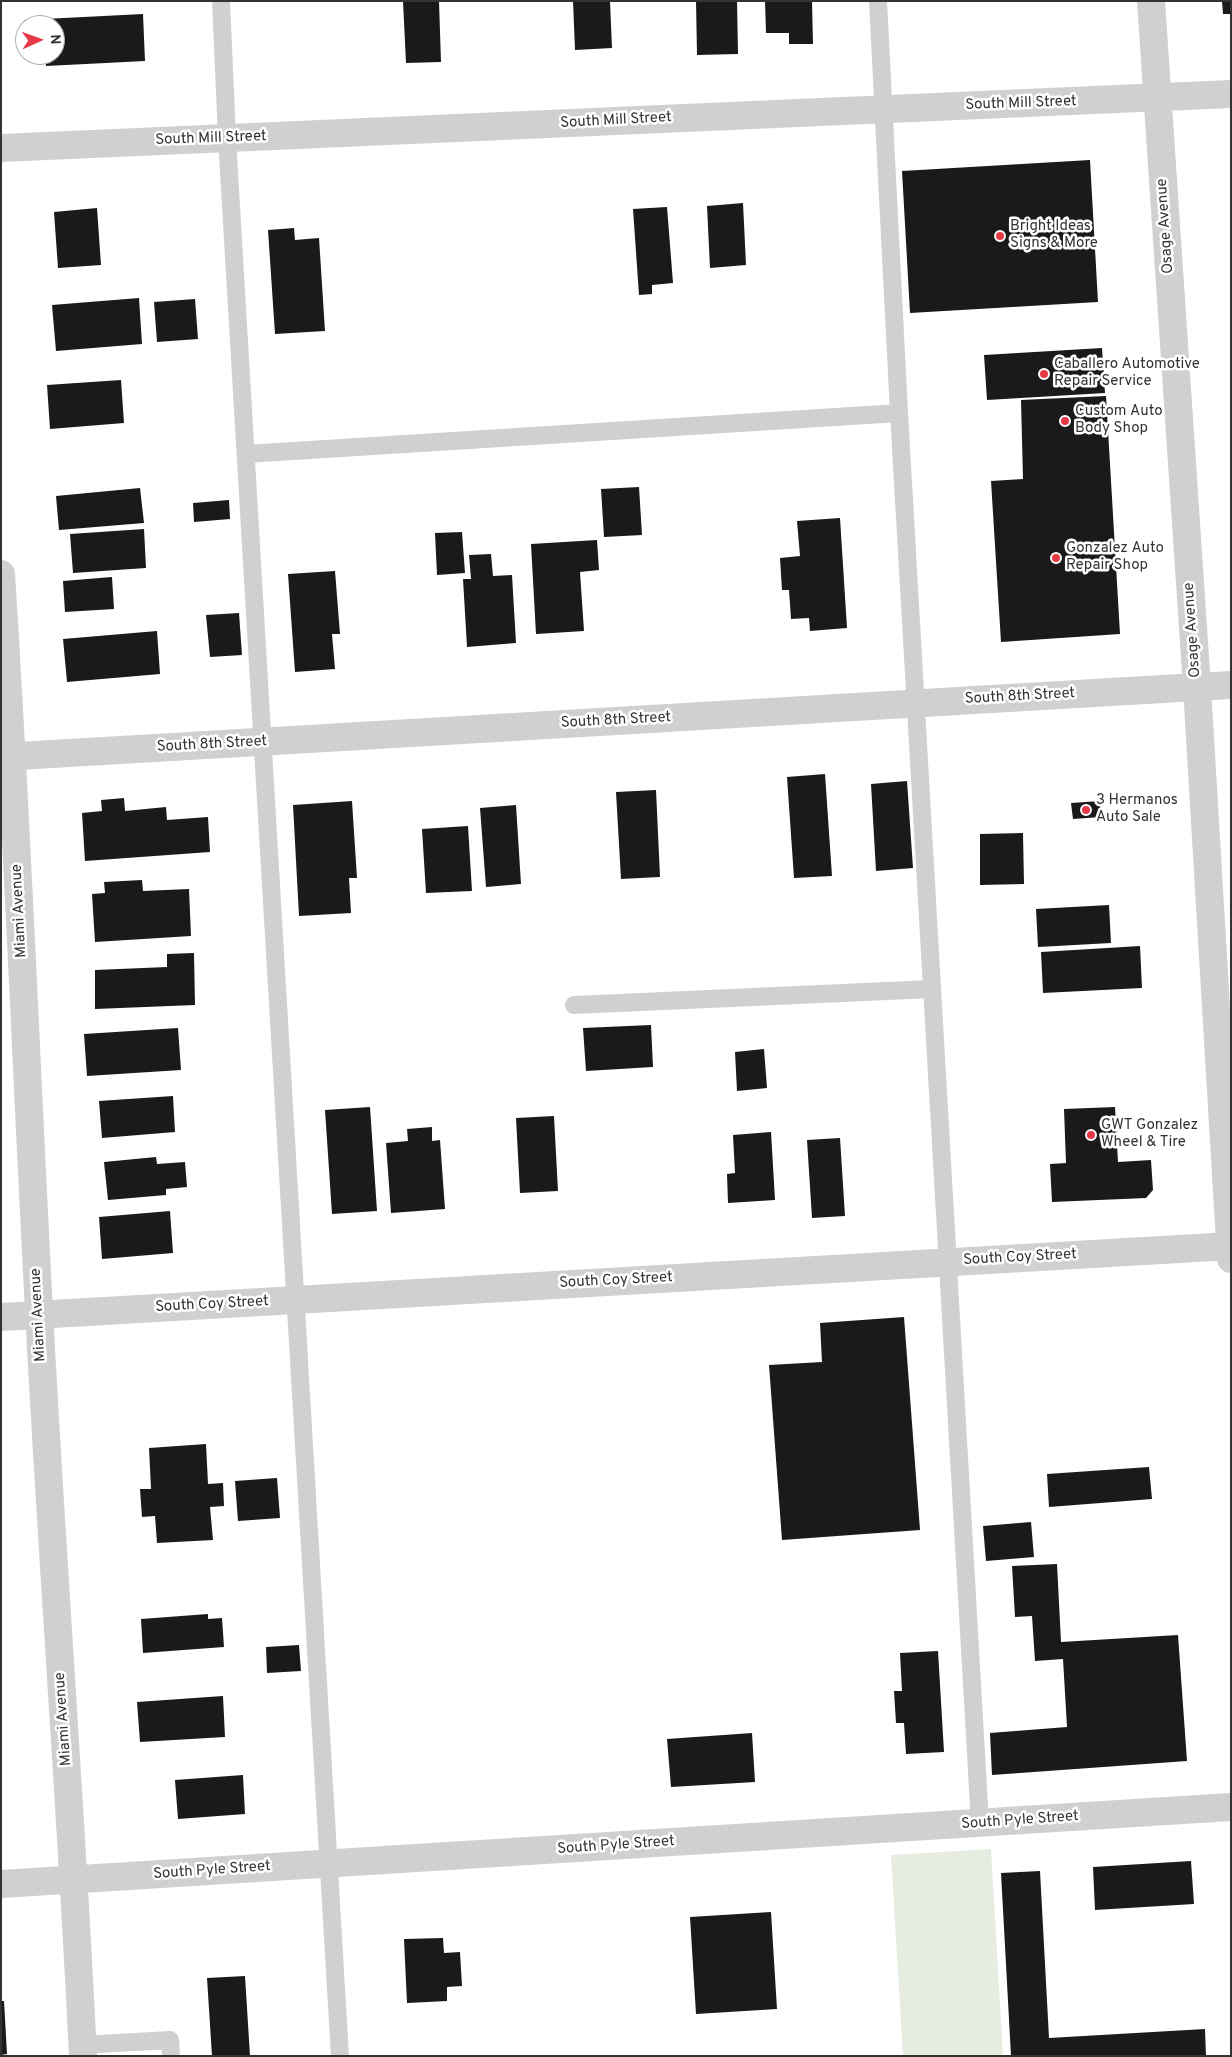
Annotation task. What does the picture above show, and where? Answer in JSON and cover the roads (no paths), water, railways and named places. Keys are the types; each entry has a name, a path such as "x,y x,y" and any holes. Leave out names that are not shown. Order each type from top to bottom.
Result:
{"street":[{"name":"Osage Avenue","path":"1152,1 1197,687 1230,1250"},
{"name":"South Mill Street","path":"1,148 1231,94"},
{"name":"Miami Avenue","path":"1,574 7,756 83,2050"},
{"name":"South 8th Street","path":"7,756 1231,685"},
{"name":"South Coy Street","path":"1,1317 948,1262 1230,1250"},
{"name":"South Pyle Street","path":"1,1884 1231,1807"}],"lane":[{"path":"221,1 227,138 297,1300 340,2056"},
{"path":"878,1 882,110 980,1823"},
{"path":"246,454 899,413"},
{"path":"574,1005 932,989"},
{"path":"83,2050 170,2040 171,2056"}],"place":[{"name":"Bright Ideas Signs & More","path":"1000,236"},
{"name":"Caballero Automotive Repair Service","path":"1044,374"},
{"name":"Custom Auto Body Shop","path":"1065,421"},
{"name":"Gonzalez Auto Repair Shop","path":"1056,558"},
{"name":"3 Hermanos Auto Sale","path":"1086,810"},
{"name":"GWT Gonzalez Wheel & Tire","path":"1091,1135"}]}
